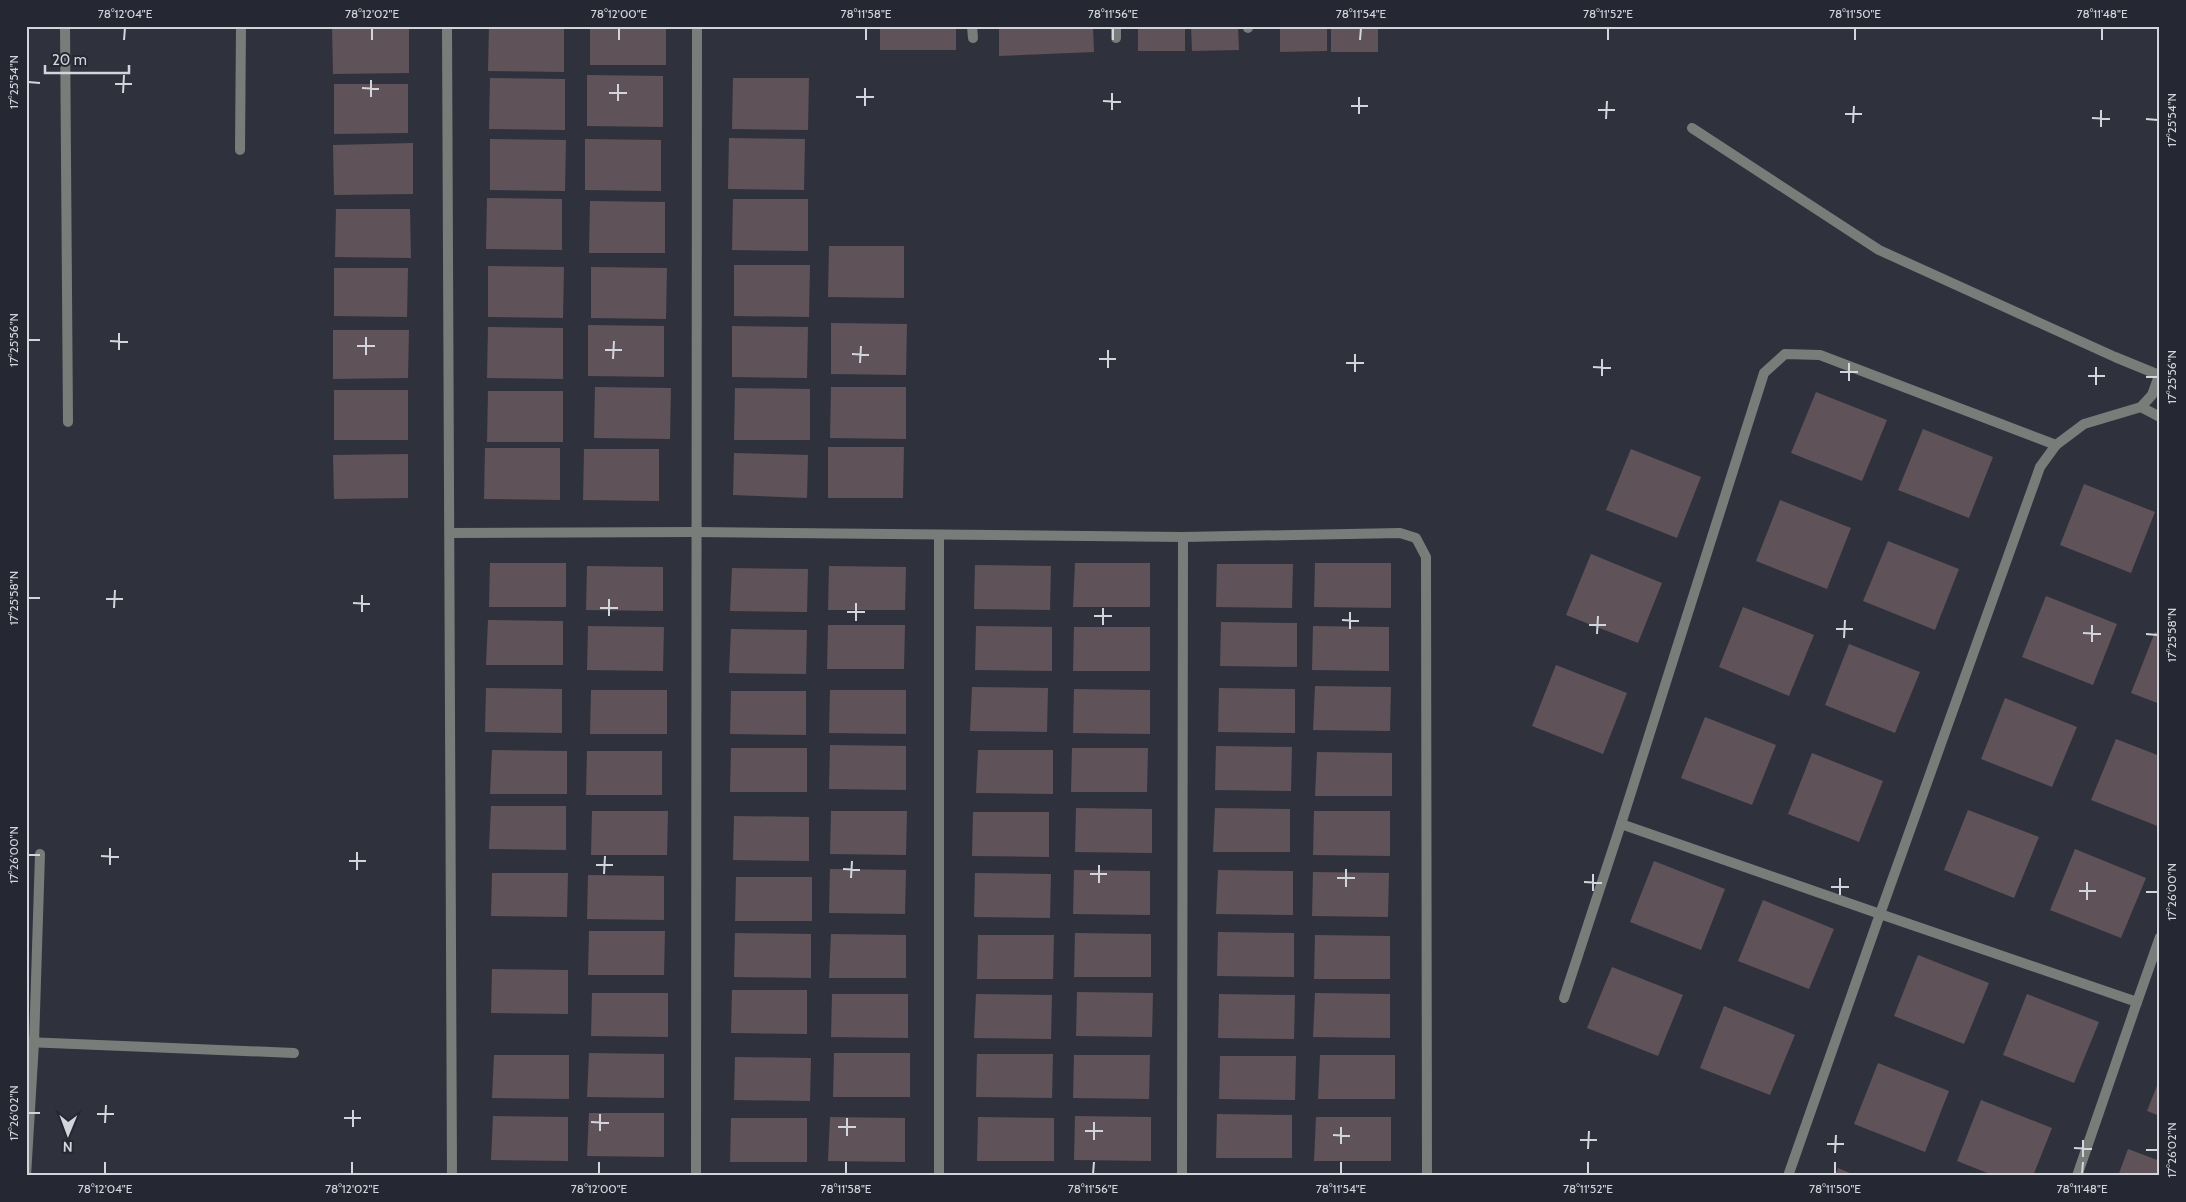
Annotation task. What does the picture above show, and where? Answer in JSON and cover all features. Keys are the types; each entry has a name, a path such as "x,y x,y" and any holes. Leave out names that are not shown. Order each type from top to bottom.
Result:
{"street":[{"path":"65,26 68,422"},
{"path":"240,150 241,26"},
{"path":"447,26 452,1176"},
{"path":"696,26 696,1176"},
{"path":"972,26 973,38"},
{"path":"1116,26 1116,38"},
{"path":"1692,128 1879,250 2115,357 2159,374 2152,395 2141,407 2084,424 2056,445 2040,467 1788,1176"},
{"path":"1564,998 1622,824 1764,373 1784,354 1820,355 2056,445"},
{"path":"2141,407 2160,417"},
{"path":"450,533 696,532 1183,537 1400,533 1416,538 1426,557 1427,1176"},
{"path":"939,1176 940,535"},
{"path":"1182,1176 1183,537"},
{"path":"1622,824 2137,1002"},
{"path":"26,1176 30,1043 40,854"},
{"path":"2077,1176 2160,937"},
{"path":"30,1043 294,1053"}],"building":[{"path":"332,26 409,26 409,73 333,74"},
{"path":"489,26 564,26 564,72 488,71"},
{"path":"590,26 666,26 666,65 590,65"},
{"path":"880,26 956,26 956,50 880,50"},
{"path":"999,26 1093,26 1094,52 999,56"},
{"path":"1138,26 1185,26 1185,51 1138,51"},
{"path":"1191,26 1238,26 1239,50 1192,51"},
{"path":"1280,26 1327,26 1327,51 1280,52"},
{"path":"1331,26 1378,26 1378,52 1331,52"},
{"path":"587,75 663,76 663,127 587,126"},
{"path":"490,78 565,79 565,130 489,129"},
{"path":"733,78 809,78 808,130 732,129"},
{"path":"334,84 408,84 408,133 334,134"},
{"path":"729,138 805,139 804,190 728,189"},
{"path":"490,139 566,140 565,191 490,190"},
{"path":"585,139 661,140 661,191 585,190"},
{"path":"413,143 413,194 334,195 333,145"},
{"path":"487,198 562,199 562,250 486,249"},
{"path":"733,199 808,199 808,251 732,250"},
{"path":"590,201 665,202 665,253 589,253"},
{"path":"336,209 410,209 411,258 335,257"},
{"path":"829,246 904,246 904,298 828,297"},
{"path":"734,265 810,265 809,317 734,316"},
{"path":"488,266 564,267 563,318 488,317"},
{"path":"591,267 667,268 666,319 591,318"},
{"path":"334,268 408,268 407,317 334,316"},
{"path":"831,323 907,324 906,375 831,374"},
{"path":"588,325 664,326 664,377 588,376"},
{"path":"732,326 808,327 807,378 732,377"},
{"path":"488,327 563,328 563,379 487,378"},
{"path":"333,330 409,330 408,378 333,379"},
{"path":"595,387 671,388 670,439 594,438"},
{"path":"831,387 906,387 906,439 830,438"},
{"path":"735,388 810,389 810,440 734,440"},
{"path":"334,390 408,390 408,440 334,440"},
{"path":"488,391 563,391 563,442 487,442"},
{"path":"1816,392 1887,420 1862,481 1791,453"},
{"path":"1923,429 1993,457 1969,518 1898,490"},
{"path":"828,447 904,447 903,498 828,498"},
{"path":"485,448 560,448 560,500 484,499"},
{"path":"584,449 659,449 659,501 583,500"},
{"path":"1631,449 1701,477 1677,538 1606,510"},
{"path":"734,453 808,455 807,498 733,495"},
{"path":"408,454 408,498 334,499 333,455"},
{"path":"2084,484 2155,512 2131,573 2060,545"},
{"path":"1780,500 1851,528 1827,589 1756,561"},
{"path":"1888,541 1959,569 1935,630 1863,601"},
{"path":"1591,554 1662,583 1638,643 1566,615"},
{"path":"490,563 566,563 566,607 489,607"},
{"path":"1075,563 1150,563 1150,607 1073,607"},
{"path":"1315,563 1391,563 1391,608 1314,607"},
{"path":"1217,564 1293,564 1292,608 1216,607"},
{"path":"975,565 1051,566 1050,610 974,609"},
{"path":"587,566 663,567 663,611 586,610"},
{"path":"829,566 906,567 905,610 828,610"},
{"path":"732,568 808,569 807,612 730,611"},
{"path":"2046,596 2117,624 2093,685 2022,657"},
{"path":"1743,607 1814,635 1789,696 1719,667"},
{"path":"488,620 563,621 563,665 486,665"},
{"path":"1221,622 1297,623 1297,667 1220,666"},
{"path":"828,625 905,625 904,669 827,669"},
{"path":"588,626 664,627 663,671 587,670"},
{"path":"976,626 1052,627 1052,671 975,670"},
{"path":"1313,626 1389,627 1389,671 1312,670"},
{"path":"1074,627 1150,627 1150,671 1073,671"},
{"path":"731,629 807,630 806,674 729,673"},
{"path":"2155,632 2160,634 2160,704 2131,693"},
{"path":"1849,644 1920,672 1895,733 1825,705"},
{"path":"1556,665 1627,693 1603,754 1532,726"},
{"path":"1315,686 1391,687 1390,731 1313,730"},
{"path":"972,687 1048,688 1047,732 970,731"},
{"path":"486,688 562,689 562,733 485,732"},
{"path":"1219,688 1295,689 1295,733 1218,732"},
{"path":"1074,689 1150,690 1150,734 1073,733"},
{"path":"591,690 667,690 667,734 590,734"},
{"path":"830,690 906,690 906,734 829,733"},
{"path":"731,691 806,691 806,735 730,734"},
{"path":"2005,698 2077,727 2052,787 1981,759"},
{"path":"1705,717 1776,745 1752,805 1681,778"},
{"path":"2116,739 2160,756 2160,827 2091,800"},
{"path":"830,745 906,746 906,790 829,789"},
{"path":"1216,746 1292,747 1291,791 1215,790"},
{"path":"731,748 807,748 807,792 730,792"},
{"path":"1072,748 1148,748 1147,792 1071,792"},
{"path":"492,750 567,751 567,794 490,794"},
{"path":"978,750 1053,750 1053,794 976,793"},
{"path":"587,751 662,751 662,795 586,795"},
{"path":"1317,752 1392,753 1392,796 1315,796"},
{"path":"1812,753 1883,781 1859,842 1788,814"},
{"path":"491,806 566,806 566,850 489,849"},
{"path":"1076,808 1152,809 1152,853 1075,852"},
{"path":"1215,808 1290,809 1290,852 1213,852"},
{"path":"1968,810 2039,837 2014,898 1944,870"},
{"path":"592,811 668,811 667,855 591,855"},
{"path":"831,811 907,811 906,855 830,854"},
{"path":"1314,811 1390,811 1390,856 1313,855"},
{"path":"973,812 1049,812 1049,857 972,856"},
{"path":"734,816 809,817 809,861 733,860"},
{"path":"2075,849 2146,878 2121,938 2050,910"},
{"path":"1654,861 1725,889 1701,950 1630,922"},
{"path":"830,869 906,870 905,914 829,913"},
{"path":"1074,870 1150,871 1150,915 1073,914"},
{"path":"1218,870 1293,871 1293,915 1216,914"},
{"path":"1313,872 1389,873 1388,917 1312,916"},
{"path":"492,873 568,873 567,917 491,916"},
{"path":"975,873 1051,874 1050,918 974,917"},
{"path":"588,875 664,876 664,920 587,919"},
{"path":"736,877 812,877 812,921 735,921"},
{"path":"1763,900 1834,929 1809,989 1738,961"},
{"path":"589,931 665,931 664,975 588,975"},
{"path":"1218,932 1294,933 1294,977 1217,976"},
{"path":"735,933 811,934 811,978 734,977"},
{"path":"1075,933 1151,934 1151,977 1074,977"},
{"path":"831,934 906,935 906,978 829,978"},
{"path":"978,935 1054,935 1053,979 977,979"},
{"path":"1315,935 1390,936 1390,979 1314,979"},
{"path":"1918,955 1989,983 1964,1044 1894,1016"},
{"path":"1612,967 1683,995 1658,1056 1587,1028"},
{"path":"492,969 568,970 568,1014 491,1013"},
{"path":"732,990 807,990 807,1034 731,1033"},
{"path":"1077,992 1153,993 1152,1037 1076,1036"},
{"path":"592,993 668,993 668,1037 591,1036"},
{"path":"1315,993 1390,994 1390,1038 1313,1037"},
{"path":"832,994 908,994 908,1038 831,1037"},
{"path":"976,994 1052,995 1051,1039 974,1038"},
{"path":"1219,994 1295,995 1294,1039 1218,1038"},
{"path":"2027,994 2099,1022 2074,1083 2003,1055"},
{"path":"1724,1006 1795,1035 1770,1095 1700,1068"},
{"path":"589,1053 664,1054 664,1098 587,1097"},
{"path":"834,1053 910,1053 910,1097 833,1097"},
{"path":"977,1054 1053,1054 1052,1098 976,1097"},
{"path":"494,1055 569,1055 569,1099 492,1098"},
{"path":"1074,1055 1150,1055 1149,1099 1073,1098"},
{"path":"1320,1055 1395,1055 1395,1099 1318,1099"},
{"path":"1220,1056 1296,1056 1295,1100 1219,1099"},
{"path":"735,1057 811,1058 810,1101 734,1100"},
{"path":"1878,1063 1949,1091 1925,1152 1854,1124"},
{"path":"2160,1078 2160,1116 2147,1111"},
{"path":"1981,1100 2052,1128 2033,1176 1995,1176 1957,1161"},
{"path":"589,1113 664,1113 664,1157 587,1156"},
{"path":"1217,1114 1292,1115 1292,1158 1216,1158"},
{"path":"493,1116 568,1117 568,1161 491,1160"},
{"path":"1075,1116 1151,1117 1151,1161 1074,1160"},
{"path":"830,1117 905,1118 905,1162 828,1161"},
{"path":"978,1117 1054,1118 1054,1161 977,1161"},
{"path":"1316,1117 1391,1117 1391,1161 1314,1161"},
{"path":"731,1118 807,1118 807,1162 730,1162"},
{"path":"2128,1149 2160,1161 2160,1176 2118,1176"},
{"path":"1838,1168 1857,1176 1835,1176"}]}
